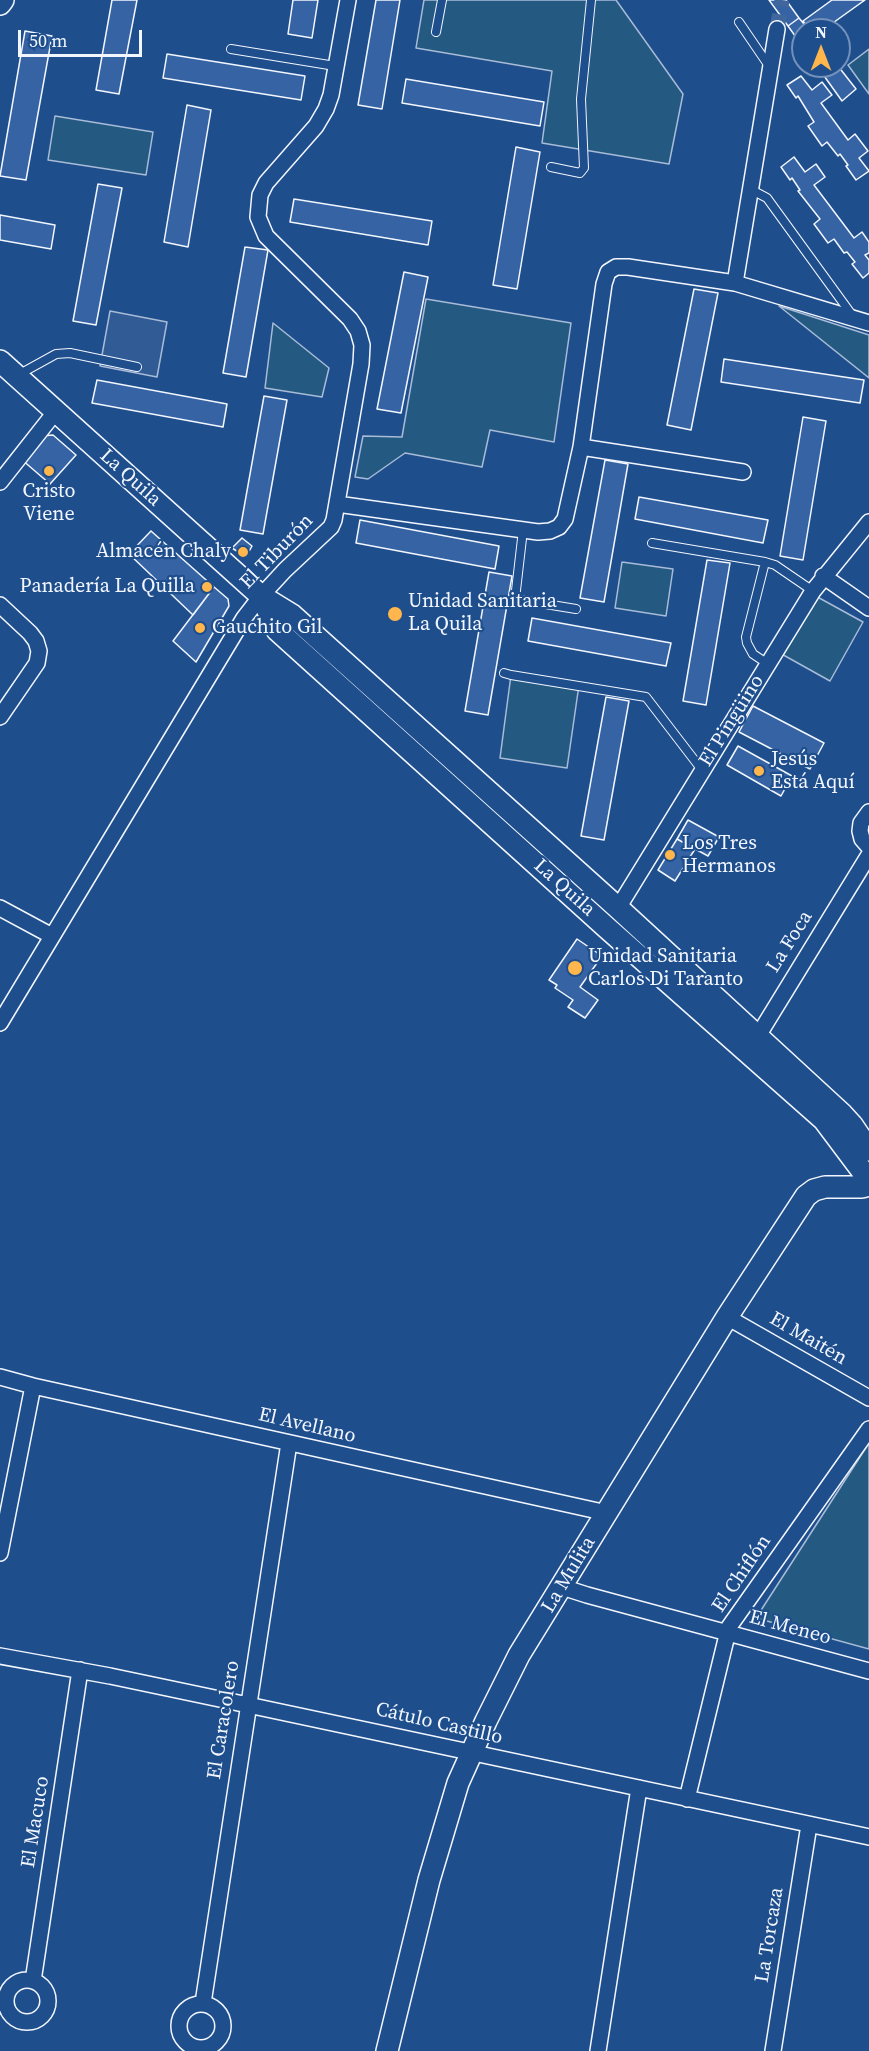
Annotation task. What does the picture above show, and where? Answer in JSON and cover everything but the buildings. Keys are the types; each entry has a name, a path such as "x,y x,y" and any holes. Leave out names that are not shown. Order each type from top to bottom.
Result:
{"main road":[{"path":"0,4 3,0"},
{"name":"La Quila","path":"0,361 261,596 292,615 618,908 824,1120 869,1180"},
{"name":"La Quila","path":"261,596 278,630 607,928 847,1119 869,1150"},
{"name":"El Pingüino","path":"607,928 618,908"},
{"name":"La Mulita","path":"387,2051 438,1851 458,1784 519,1655 727,1317 806,1196 814,1190 825,1187 869,1185"}],"street":[{"name":"El Tiburón","path":"0,1023 234,635 261,596 331,527 334,520 361,364 362,345 351,319 266,236 258,217 260,195 266,183 316,126 326,109 331,95 348,0"},
{"path":"735,283 777,29"},
{"path":"337,504 538,532 559,528 565,519 581,447 604,284 608,272 616,267 735,283 862,321"},
{"path":"0,482 56,411"},
{"path":"581,447 743,472"},
{"name":"El Pingüino","path":"618,908 813,591 869,522"},
{"path":"823,576 869,608"},
{"path":"0,605 30,633 39,651 37,663 0,717"},
{"path":"869,812 861,824 860,831 862,839 869,847"},
{"name":"La Foca","path":"752,1044 869,855"},
{"path":"0,908 52,936"},
{"name":"El Maitén","path":"727,1317 869,1398"},
{"name":"El Avellano","path":"0,1377 606,1513"},
{"path":"0,1553 33,1386"},
{"name":"El Chiflón","path":"687,1798 728,1633 735,1618 869,1429"},
{"name":"El Caracolero","path":"203,2003 289,1443"},
{"name":"El Meneo","path":"562,1587 869,1671"},
{"name":"Cátulo Castillo","path":"0,1656 80,1670 869,1837"},
{"name":"El Macuco","path":"33,1981 80,1670"},
{"path":"598,2051 639,1788"},
{"name":"La Torcaza","path":"773,2051 809,1825"}],"lane":[{"path":"436,32 442,0"},
{"path":"551,167 580,173 584,168 581,99 591,0"},
{"path":"739,22 772,70"},
{"path":"231,50 335,66"},
{"path":"750,189 767,198 862,321"},
{"path":"17,376 56,354 63,353 137,367"},
{"path":"523,530 515,599 576,609"},
{"path":"652,543 765,562 775,565 813,591"},
{"path":"765,562 746,637 753,654 768,664"},
{"path":"504,673 646,697 702,770"}],"shaded area":[{"path":"424,0 616,0 683,94 669,164 542,143 552,71 416,48"},
{"path":"869,49 869,94 851,69 851,63"},
{"path":"55,116 153,132 146,175 48,160"},
{"path":"426,299 571,323 554,442 490,430 482,467 405,453 368,479 355,477 363,436 402,437"},
{"path":"779,306 869,335 869,378"},
{"path":"110,311 167,322 157,377 100,366"},
{"path":"273,323 329,368 322,397 265,388"},
{"path":"622,562 673,569 666,616 615,608"},
{"path":"812,594 863,622 830,681 778,652"},
{"path":"511,675 579,685 567,768 500,758"},
{"path":"869,1443 869,1649 756,1618"}],"tunnel":[{"path":"777,29 782,0"}],"place":[{"name":"Cristo Viene","path":"49,471"},
{"name":"Almacén Chaly","path":"243,552"},
{"name":"Panadería La Quilla","path":"207,587"},
{"name":"Unidad Sanitaria La Quila","path":"395,614"},
{"name":"Gauchito Gil","path":"200,628"},
{"name":"Jesús Está Aquí","path":"759,771"},
{"name":"Los Tres Hermanos","path":"670,855"},
{"name":"Unidad Sanitaria Carlos Di Taranto","path":"575,968"}]}
